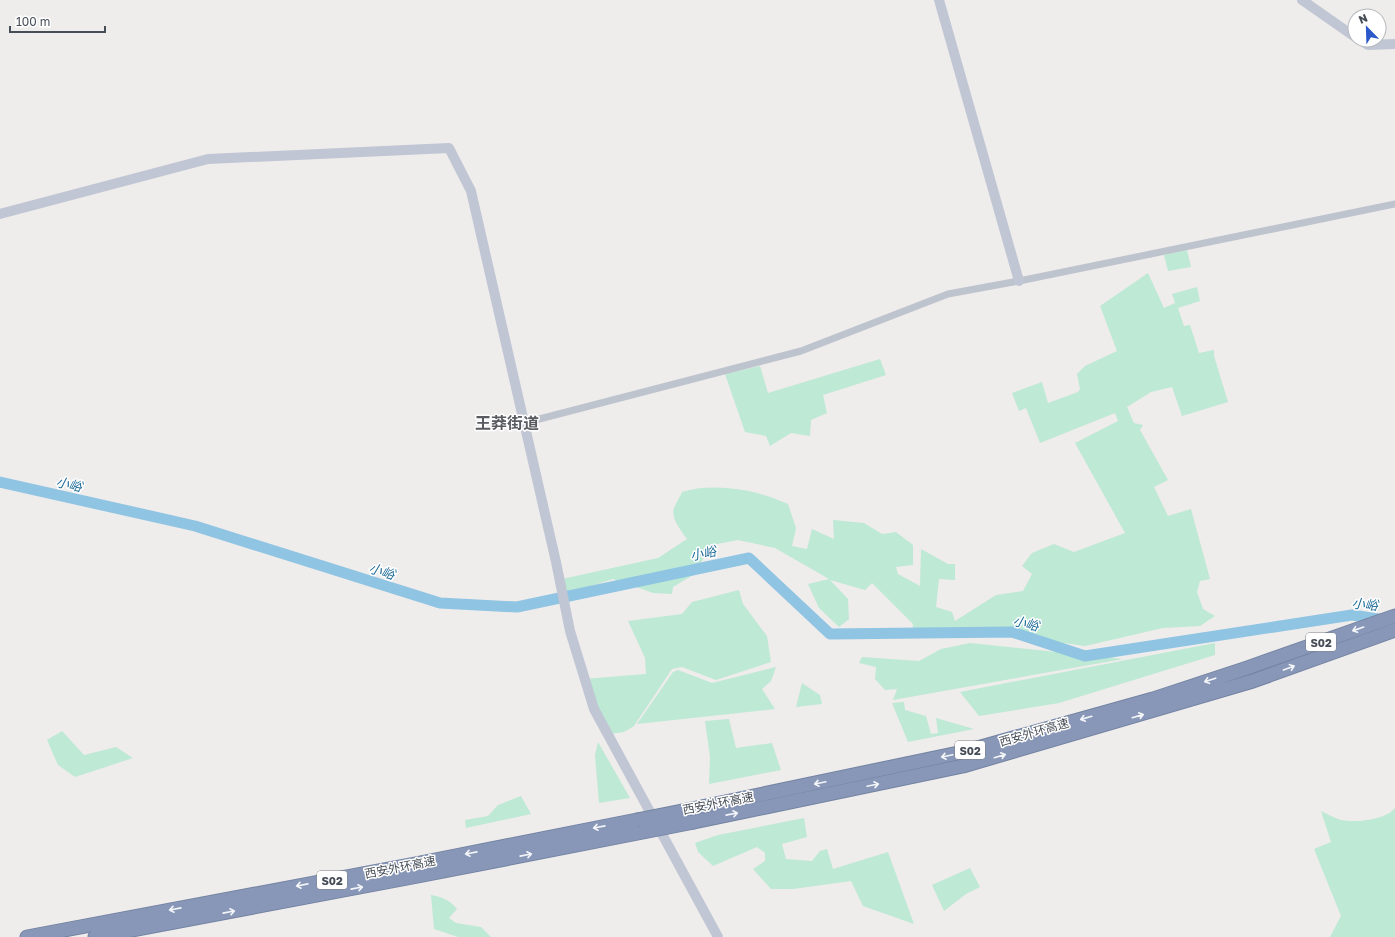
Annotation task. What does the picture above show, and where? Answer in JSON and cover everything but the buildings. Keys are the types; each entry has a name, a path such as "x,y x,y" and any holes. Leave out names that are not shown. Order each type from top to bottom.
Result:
{"highway":[{"name":"西安外环高速","path":"27,937 415,864 687,810 963,752 1153,699 1395,616"},
{"name":"西安外环高速","path":"95,937 694,822 963,766 1253,681 1395,630"}],"street":[{"path":"939,0 1019,281"},
{"path":"1302,0 1347,31"},
{"path":"0,214 208,160 448,148 471,191 556,562 570,631 594,709 718,937"},
{"path":"524,422 801,351 948,294 1019,281 1395,204"}],"green space":[{"path":"1187,250 1191,267 1168,271 1164,255"},
{"path":"1148,273 1164,308 1175,303 1172,294 1197,287 1200,301 1178,308 1184,326 1190,325 1199,353 1214,350 1214,356 1228,402 1182,416 1172,387 1151,392 1127,407 1134,423 1143,425 1140,430 1168,480 1154,487 1168,516 1191,509 1210,579 1200,581 1197,592 1203,609 1215,616 1200,626 1163,628 1085,646 984,632 927,634 912,638 913,624 872,583 865,590 830,580 848,599 849,619 839,627 819,608 808,584 829,579 775,548 738,540 712,545 693,575 673,587 672,594 653,593 613,579 566,594 562,579 658,558 687,539 675,520 673,512 674,508 682,492 708,488 750,491 788,504 796,528 792,546 807,549 812,529 834,539 833,520 864,523 882,534 896,532 913,545 913,565 896,567 898,574 920,586 921,549 948,564 955,564 955,580 939,579 936,607 952,612 955,621 996,595 1023,591 1032,574 1022,566 1032,553 1054,544 1074,552 1125,533 1075,443 1118,421 1115,413 1040,443 1026,408 1019,411 1012,393 1042,382 1048,403 1078,392 1080,389 1077,374 1085,366 1117,351 1100,306"},
{"path":"880,359 886,375 823,395 827,413 811,420 810,436 791,433 770,446 766,436 745,432 725,374 760,366 768,393"},
{"path":"739,590 743,604 767,636 771,662 716,680 682,667 672,669 634,726 624,732 609,734 584,679 646,674 645,658 628,621 682,614 692,602"},
{"path":"970,643 1123,659 893,700 897,689 885,690 875,679 876,667 859,663 862,657 919,661 941,649"},
{"path":"1215,643 1215,655 1059,703 979,716 960,692"},
{"path":"776,667 771,681 762,689 775,709 637,724 673,672 678,670 712,683"},
{"path":"802,683 820,695 822,704 796,707"},
{"path":"904,702 905,710 926,716 931,734 938,733 936,718 974,729 908,742 892,703"},
{"path":"729,719 736,748 772,743 781,770 709,784 710,757 705,721"},
{"path":"62,731 84,755 116,747 133,758 75,777 58,765 47,740"},
{"path":"598,742 630,798 599,803 595,755"},
{"path":"521,796 531,814 466,828 465,820 488,816 498,805"},
{"path":"1395,808 1395,937 1330,937 1341,916 1314,849 1331,842 1321,811 1338,819 1360,821 1377,818 1391,812"},
{"path":"804,818 807,837 782,844 786,859 812,861 820,851 827,849 833,869 888,852 914,924 863,906 851,881 793,889 771,889 753,869 765,861 765,853 757,847 713,866 698,852 695,843 718,835"},
{"path":"970,868 980,887 966,894 944,911 932,885"},
{"path":"431,895 446,899 452,903 457,909 449,918 456,923 481,927 491,937 458,937 434,929"}],"waterway":[{"name":"小峪","path":"0,482 195,526 440,603 517,607 749,558 830,634 1012,632 1085,656 1352,615 1385,620"}],"district":[{"name":"王莽街道","path":"507,423"}]}
